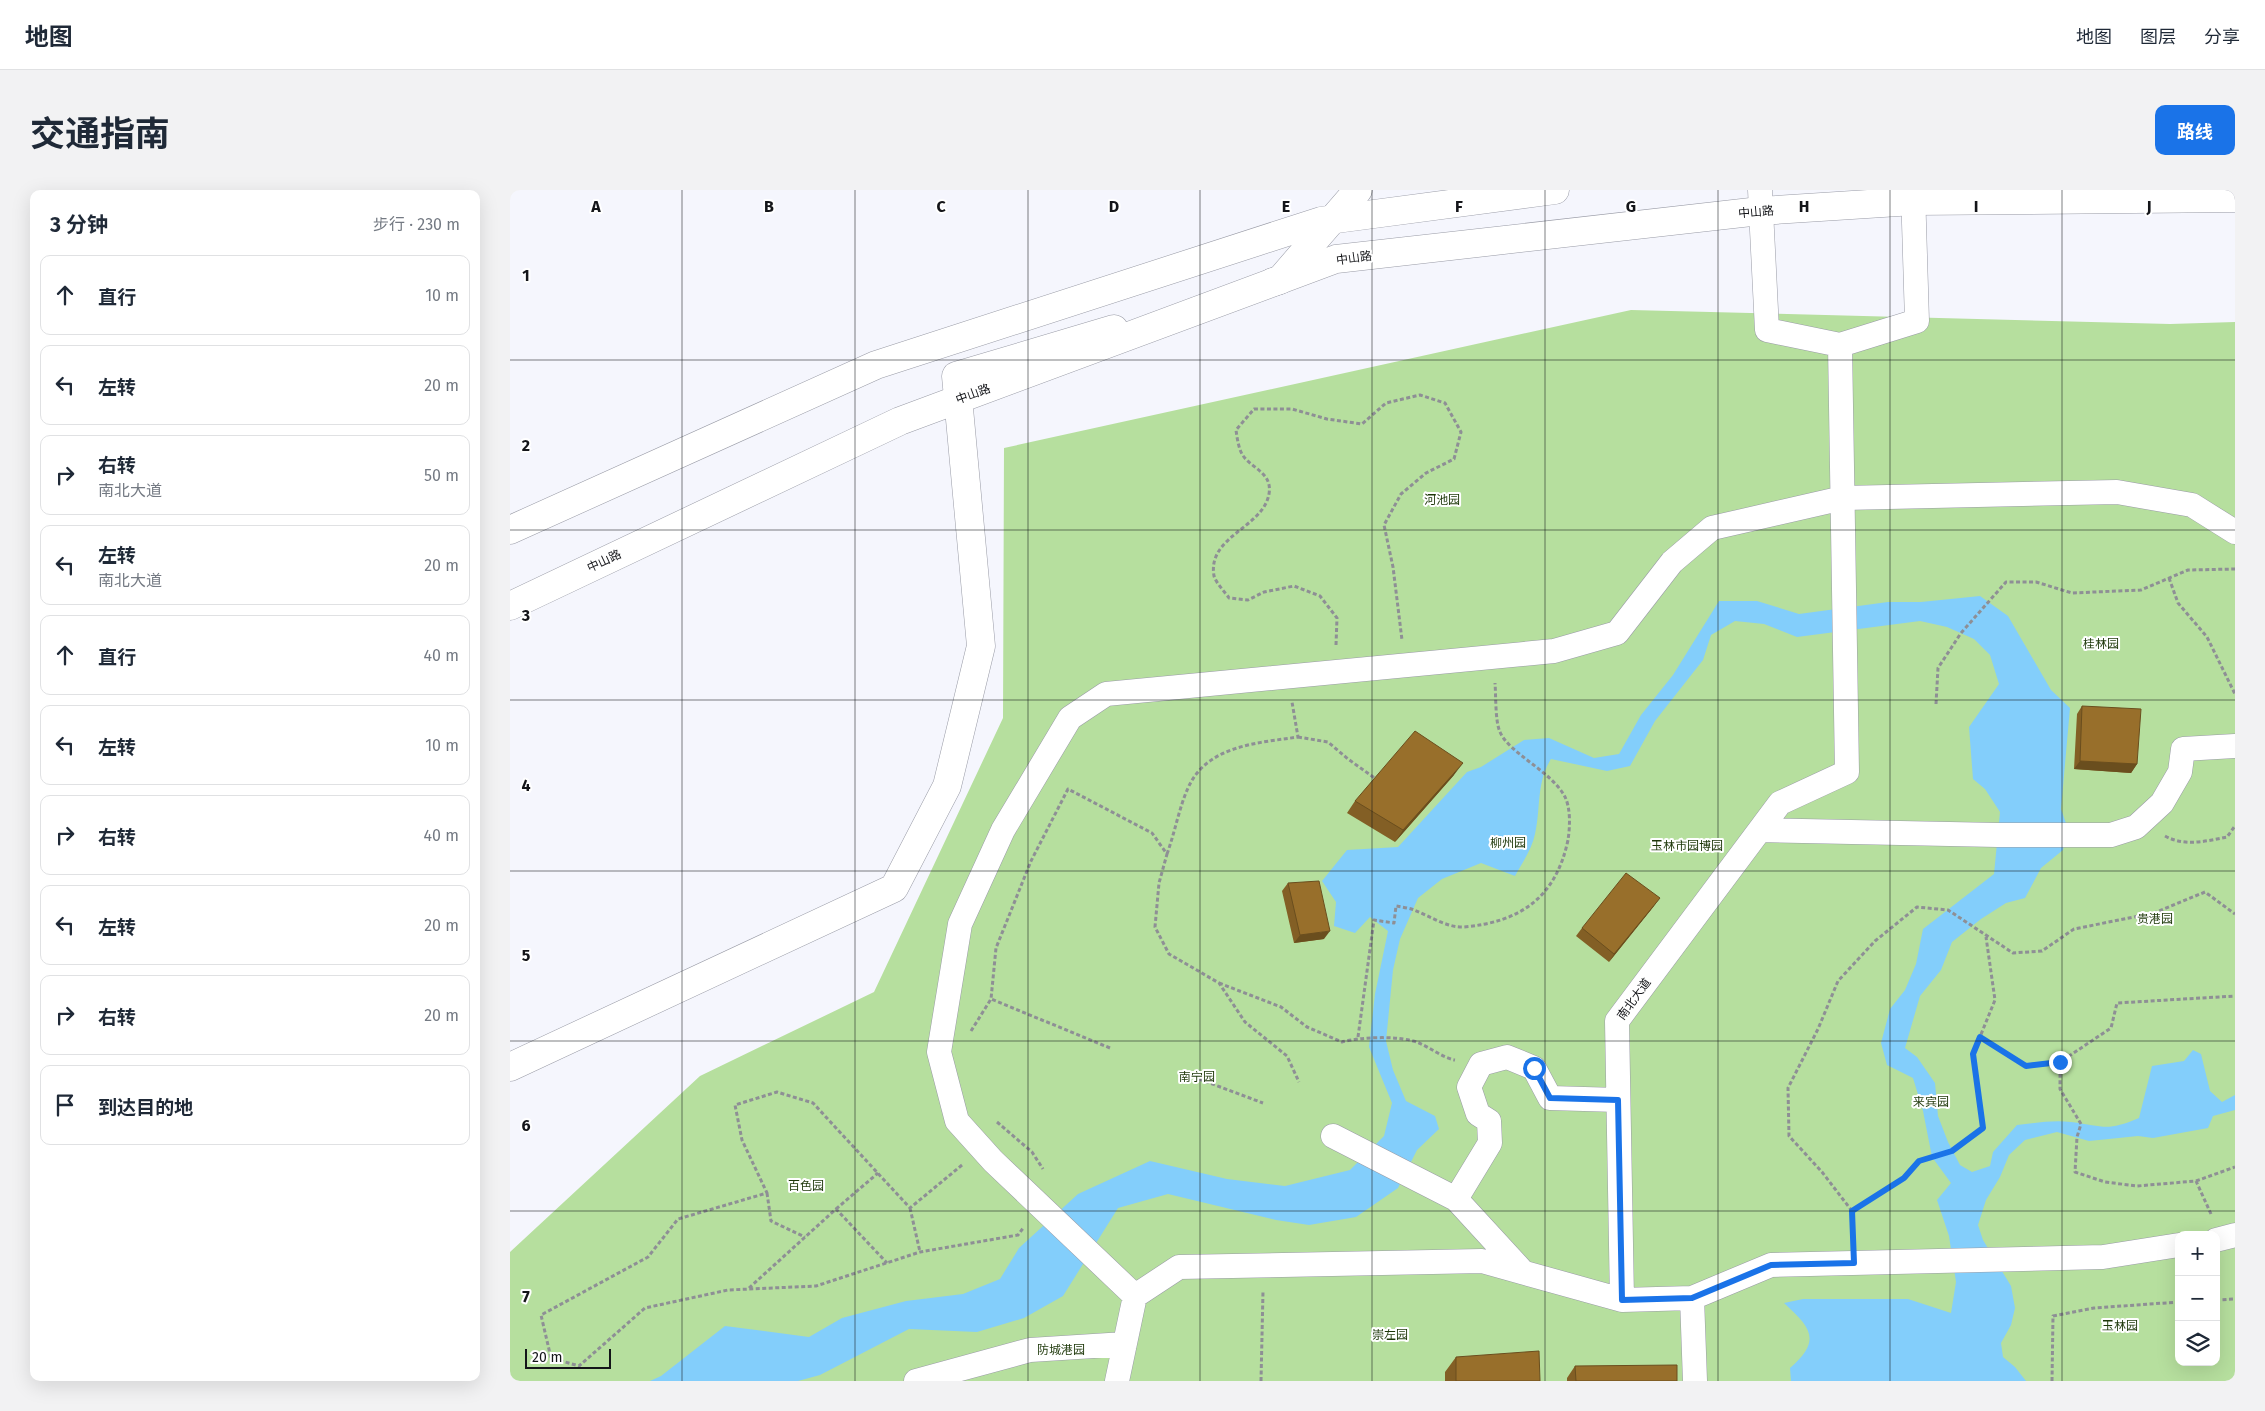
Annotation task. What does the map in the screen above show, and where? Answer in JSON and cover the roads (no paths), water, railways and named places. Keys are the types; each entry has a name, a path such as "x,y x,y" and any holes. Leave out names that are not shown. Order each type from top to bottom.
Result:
{"main road":[{"path":"1280,280 1358,190"},
{"path":"510,530 876,365 1320,221 1555,190"},
{"name":"中山路","path":"510,606 900,421 1336,259 1760,201 1913,195 2235,198"},
{"path":"510,1067 894,888 948,786 981,646 958,399"}],"street":[{"path":"1760,201 1766,330 1840,345 1917,321 1913,195"},
{"path":"1840,345 1843,498"},
{"path":"1135,1296 981,1148 957,1121 939,1052 960,924 1003,830 1070,718 1106,694 1554,651 1618,633 1672,562 1712,528 1843,498 2117,492 2192,504 2235,532"},
{"name":"南北大道","path":"1622,1300 1617,1021 1780,803 1848,772 1843,498"},
{"path":"1760,830 2065,836 2111,835 2136,826 2162,803 2180,772 2183,749 2235,746"},
{"path":"1456,1199 1490,1143 1489,1122 1478,1114 1470,1087 1481,1064 1507,1057 1534,1068 1550,1098 1618,1100"},
{"path":"1333,1136 1456,1199 1523,1272"},
{"path":"1117,1381 1135,1296 1179,1267 1482,1261 1622,1300 1692,1298 1771,1265 2103,1257 2175,1247"},
{"path":"1692,1298 1695,1381"},
{"path":"916,1381 1030,1350 1125,1344"}],"water":[{"path":"1980,596 2008,616 2051,690 2070,708 2061,809 2067,826 2063,850 2041,868 2025,898 2006,903 1981,919 1952,942 1941,970 1920,996 1905,1048 1917,1057 1935,1083 1938,1116 1948,1142 1960,1165 1972,1172 1990,1166 1993,1152 2017,1125 2064,1121 2105,1127 2119,1125 2139,1118 2152,1066 2184,1061 2193,1050 2201,1054 2210,1091 2222,1102 2235,1095 2235,1110 2213,1116 2208,1128 2153,1138 2138,1136 2089,1141 2057,1132 2025,1140 2009,1155 2000,1177 1986,1200 1978,1225 1983,1240 2011,1286 2015,1308 2011,1325 2001,1343 2003,1357 2015,1367 2026,1381 1791,1381 1790,1368 1806,1350 1809,1334 1801,1320 1784,1303 1803,1299 1908,1299 1951,1313 1956,1282 1949,1236 1937,1200 1951,1183 1932,1157 1923,1111 1913,1078 1887,1065 1881,1043 1890,1009 1905,990 1916,964 1923,929 1994,874 2000,812 1985,789 1973,779 1969,727 1999,684 1990,655 1974,639 1947,627 1920,621 1797,637 1764,624 1735,621 1711,635 1703,660 1655,721 1630,766 1607,771 1551,759 1546,768 1541,786 1534,840 1515,876 1481,863 1442,879 1418,898 1400,939 1393,970 1386,1041 1393,1070 1406,1101 1435,1116 1439,1129 1417,1150 1398,1188 1356,1217 1309,1225 1276,1220 1168,1194 1118,1208 1063,1296 1024,1318 977,1332 909,1329 820,1375 798,1381 650,1381 661,1376 725,1326 809,1337 842,1318 906,1301 963,1294 1000,1279 1019,1248 1078,1194 1150,1161 1227,1179 1285,1186 1350,1170 1384,1136 1392,1103 1369,1047 1375,994 1388,931 1370,917 1355,933 1334,926 1336,902 1322,881 1347,850 1398,847 1467,772 1481,767 1524,740 1549,738 1594,758 1619,754 1641,715 1673,675 1719,601 1757,601 1799,614 1888,602 1921,602"}],"park label":[{"name":"河池园","path":"1442,500"},
{"name":"桂林园","path":"2101,644"},
{"name":"柳州园","path":"1508,843"},
{"name":"玉林市园博园","path":"1687,846"},
{"name":"贵港园","path":"2155,919"},
{"name":"南宁园","path":"1197,1077"},
{"name":"来宾园","path":"1931,1102"},
{"name":"百色园","path":"806,1186"},
{"name":"玉林园","path":"2120,1326"},
{"name":"崇左园","path":"1390,1335"},
{"name":"防城港园","path":"1061,1350"}]}
